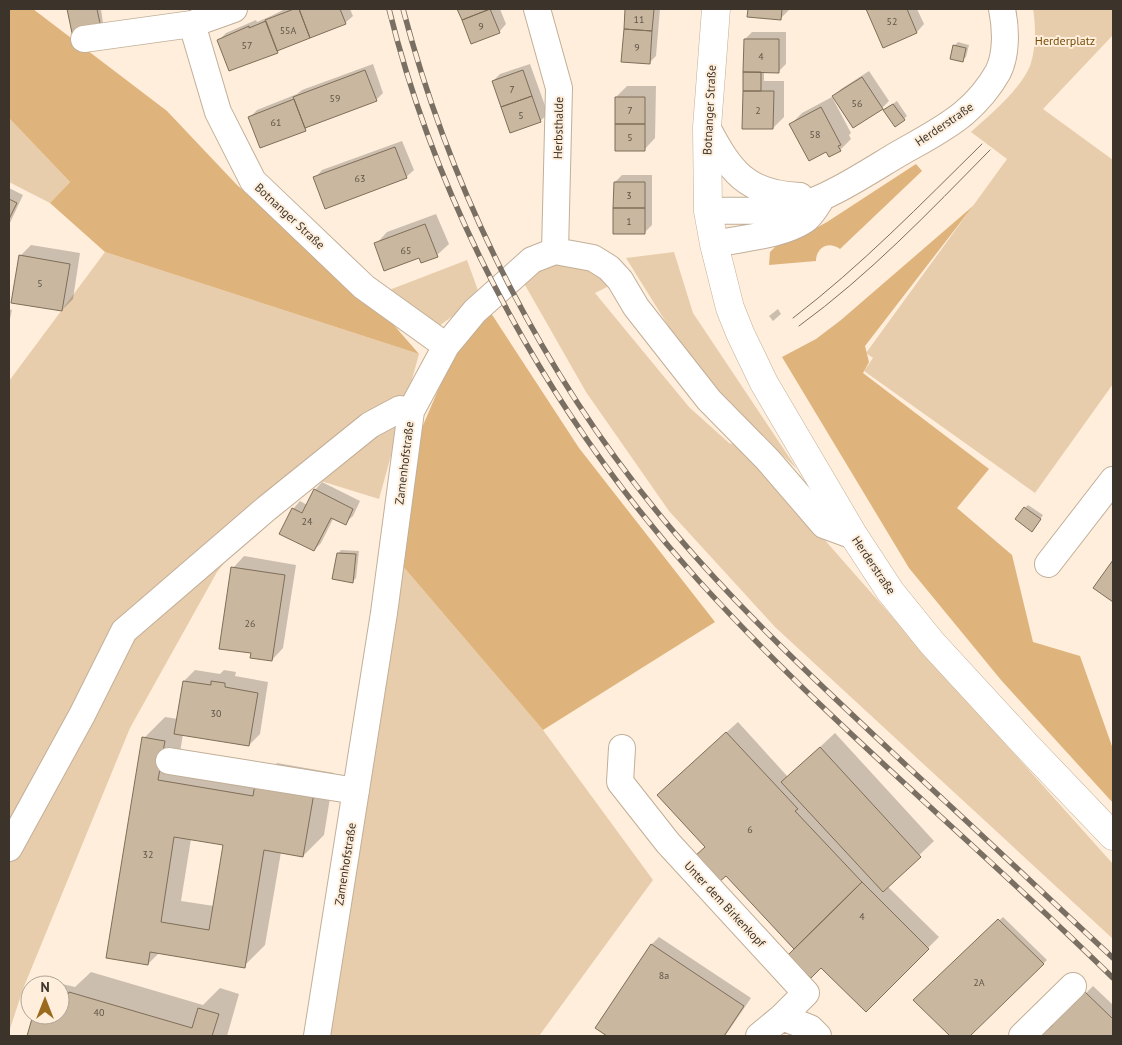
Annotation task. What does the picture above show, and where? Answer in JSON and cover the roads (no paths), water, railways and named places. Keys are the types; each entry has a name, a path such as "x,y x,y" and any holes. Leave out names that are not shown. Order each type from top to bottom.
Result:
{"main road":[{"name":"Botnanger Straße","path":"708,211 707,127 716,9"},
{"name":"Herderstraße","path":"708,211 730,308 740,333 764,383 854,536 890,591 932,643 1113,836"}],"street":[{"path":"84,39 192,24 234,9"},
{"name":"Herbsthalde","path":"538,9 559,88 555,251"},
{"name":"Herderstraße","path":"708,211 760,210 796,206 811,202 946,126 975,103 985,92 999,70 1004,50 1006,26 1002,9"},
{"name":"Botnanger Straße","path":"192,24 218,112 253,181 364,287 446,346"},
{"path":"707,127 726,160 737,174 752,186 765,191 794,196 823,196"},
{"name":"Herderstraße","path":"714,244 783,230 806,219 823,196"},
{"path":"555,251 593,258 609,268 620,280 636,307 709,400 768,460 824,525 854,536"},
{"name":"Zamenhofstraße","path":"317,1036 392,564 411,411 446,346 475,311 532,260 555,251"},
{"path":"9,848 82,715 124,630 267,508 370,425 400,410 411,411"},
{"path":"1048,564 1113,480"},
{"name":"Unter dem Birkenkopf","path":"622,748 620,782 668,843 806,993 782,1017"},
{"path":"169,761 356,791"},
{"path":"1022,1036 1073,986"},
{"path":"759,1036 782,1017 810,1028 818,1036"}],"tram line":[{"path":"793,318 867,256 982,144"},
{"path":"799,326 850,286 874,264 990,150"}],"railway":[{"path":"389,9 411,87 439,164 472,240 509,313 551,384 596,453 646,518 698,580 747,632 850,733 1009,879 1113,978"},
{"path":"403,9 424,80 448,150 509,286 545,351 585,414 628,474 701,563 788,653 1113,958"}],"park label":[{"name":"Herderplatz","path":"1065,40"}]}
